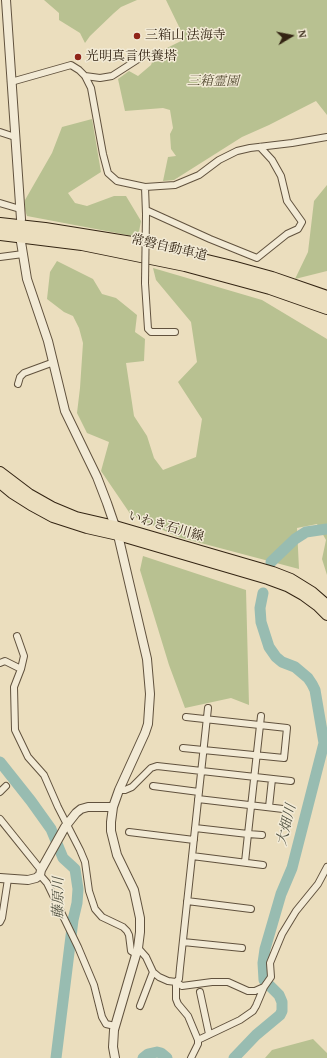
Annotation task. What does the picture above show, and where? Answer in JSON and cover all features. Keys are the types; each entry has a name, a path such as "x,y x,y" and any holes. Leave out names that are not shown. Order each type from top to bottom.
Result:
{"highway":[{"name":"常磐自動車道","path":"0,224 82,234 140,245 272,278 327,297"},
{"name":"常磐自動車道","path":"0,234 82,244 164,260 230,276 327,308"},
{"path":"230,276 269,293 327,314"}],"main road":[{"name":"いわき石川線","path":"0,472 28,494 52,507 116,531 287,586 304,595 327,615"},
{"name":"いわき石川線","path":"0,483 30,505 53,517 87,528 116,531 273,572 291,579 312,592 327,605"}],"street":[{"path":"6,0 21,219"},
{"path":"85,76 100,78 112,76 143,56"},
{"path":"11,82 71,65 80,70 91,88 108,173 117,181 145,187 175,184 199,175 219,160 237,151 327,137"},
{"path":"0,132 15,137"},
{"path":"146,213 183,226 210,239 257,258 287,234 298,229 302,222 287,201 281,176 272,160 260,147"},
{"path":"145,187 145,282 148,329 151,332 175,332"},
{"path":"0,203 20,209"},
{"path":"21,242 27,279 48,341 66,411 97,477 116,531 147,659 150,694 149,712 145,733 119,790 113,807 111,831 117,855 134,890 139,911 140,932 137,951 115,1026 113,1037 115,1058"},
{"path":"0,257 22,254"},
{"path":"18,384 20,377 24,373 54,362"},
{"path":"17,636 24,656 13,694 15,730 28,757 44,775 66,826 85,862 89,891 95,909 102,917 123,927 127,931 130,935 131,951 137,951 146,957 153,972 159,977 168,981 176,982 182,986 212,982 228,982 248,991 254,991 264,986"},
{"path":"0,663 5,660 21,669"},
{"path":"191,1058 198,1044 198,1040 188,1016 178,1004 176,999 176,982 178,979 183,942 208,708"},
{"path":"245,862 261,716"},
{"path":"183,748 284,758 287,728 186,717"},
{"path":"119,790 125,790 132,787 154,766 291,781"},
{"path":"269,807 272,779"},
{"path":"0,792 6,786"},
{"path":"153,786 199,792"},
{"path":"198,799 283,809"},
{"path":"0,922 2,918 4,879 28,880 36,878 66,826 76,813 81,809 88,807 113,807"},
{"path":"0,819 46,883 65,918 94,985 102,1017 106,1024 115,1026"},
{"path":"195,828 262,835"},
{"path":"129,832 194,840"},
{"path":"192,856 263,864"},
{"path":"198,1040 234,1024 250,1013 256,1006 264,986 271,977 270,964 282,934 296,911 318,884 327,867"},
{"path":"187,902 251,908"},
{"path":"183,942 242,948"},
{"path":"140,1006 153,972"},
{"path":"200,992 209,1034"}],"green space":[{"path":"44,0 137,0 121,7 90,36 85,43 80,33 59,20 59,13"},
{"name":"三箱霊園","path":"166,0 327,0 327,115 316,101 242,137 174,180 163,181 168,157 176,156 171,149 170,134 173,128 170,110 163,108 125,111 118,79 129,71 138,76 151,65 155,54 185,39"},
{"path":"92,119 101,172 68,193 75,203 87,206 114,196 126,196 141,221 138,237 27,216 24,207 25,200 52,153 62,127"},
{"path":"327,185 327,271 295,279 308,252 314,201"},
{"path":"57,261 93,279 102,294 116,298 137,315 135,332 145,339 144,361 126,363 134,416 147,436 154,458 163,470 196,457 202,419 178,382 197,362 191,322 156,280 153,268 262,300 327,339 327,575 322,559 326,540 317,524 297,528 299,569 178,537 131,515 101,471 109,442 87,433 77,413 83,343 79,328 73,316 64,312 47,299 50,272"},
{"path":"143,556 246,590 249,705 231,698 185,708 169,665 140,570"},
{"path":"313,1039 327,1053 327,1058 265,1058 272,1050"}],"waterway":[{"name":"大畑川","path":"271,562 295,539 306,532 327,529"},
{"name":"大畑川","path":"234,1058 256,1035 280,1015 282,1011 282,1002 279,995 264,980 263,963 265,949 281,894 292,868 324,743 315,690 312,684 308,678 295,667 282,662 276,657 269,647 261,622 260,608 263,593"},
{"name":"藤原川","path":"0,762 51,829 63,858 75,869 78,889 77,903 73,920 56,1058"},
{"name":"大畑川","path":"143,1058 148,1054 157,1052 161,1053 167,1058"}],"place":[{"name":"三箱山 法海寺","path":"137,36"},
{"name":"光明真言供養塔","path":"78,57"}]}
